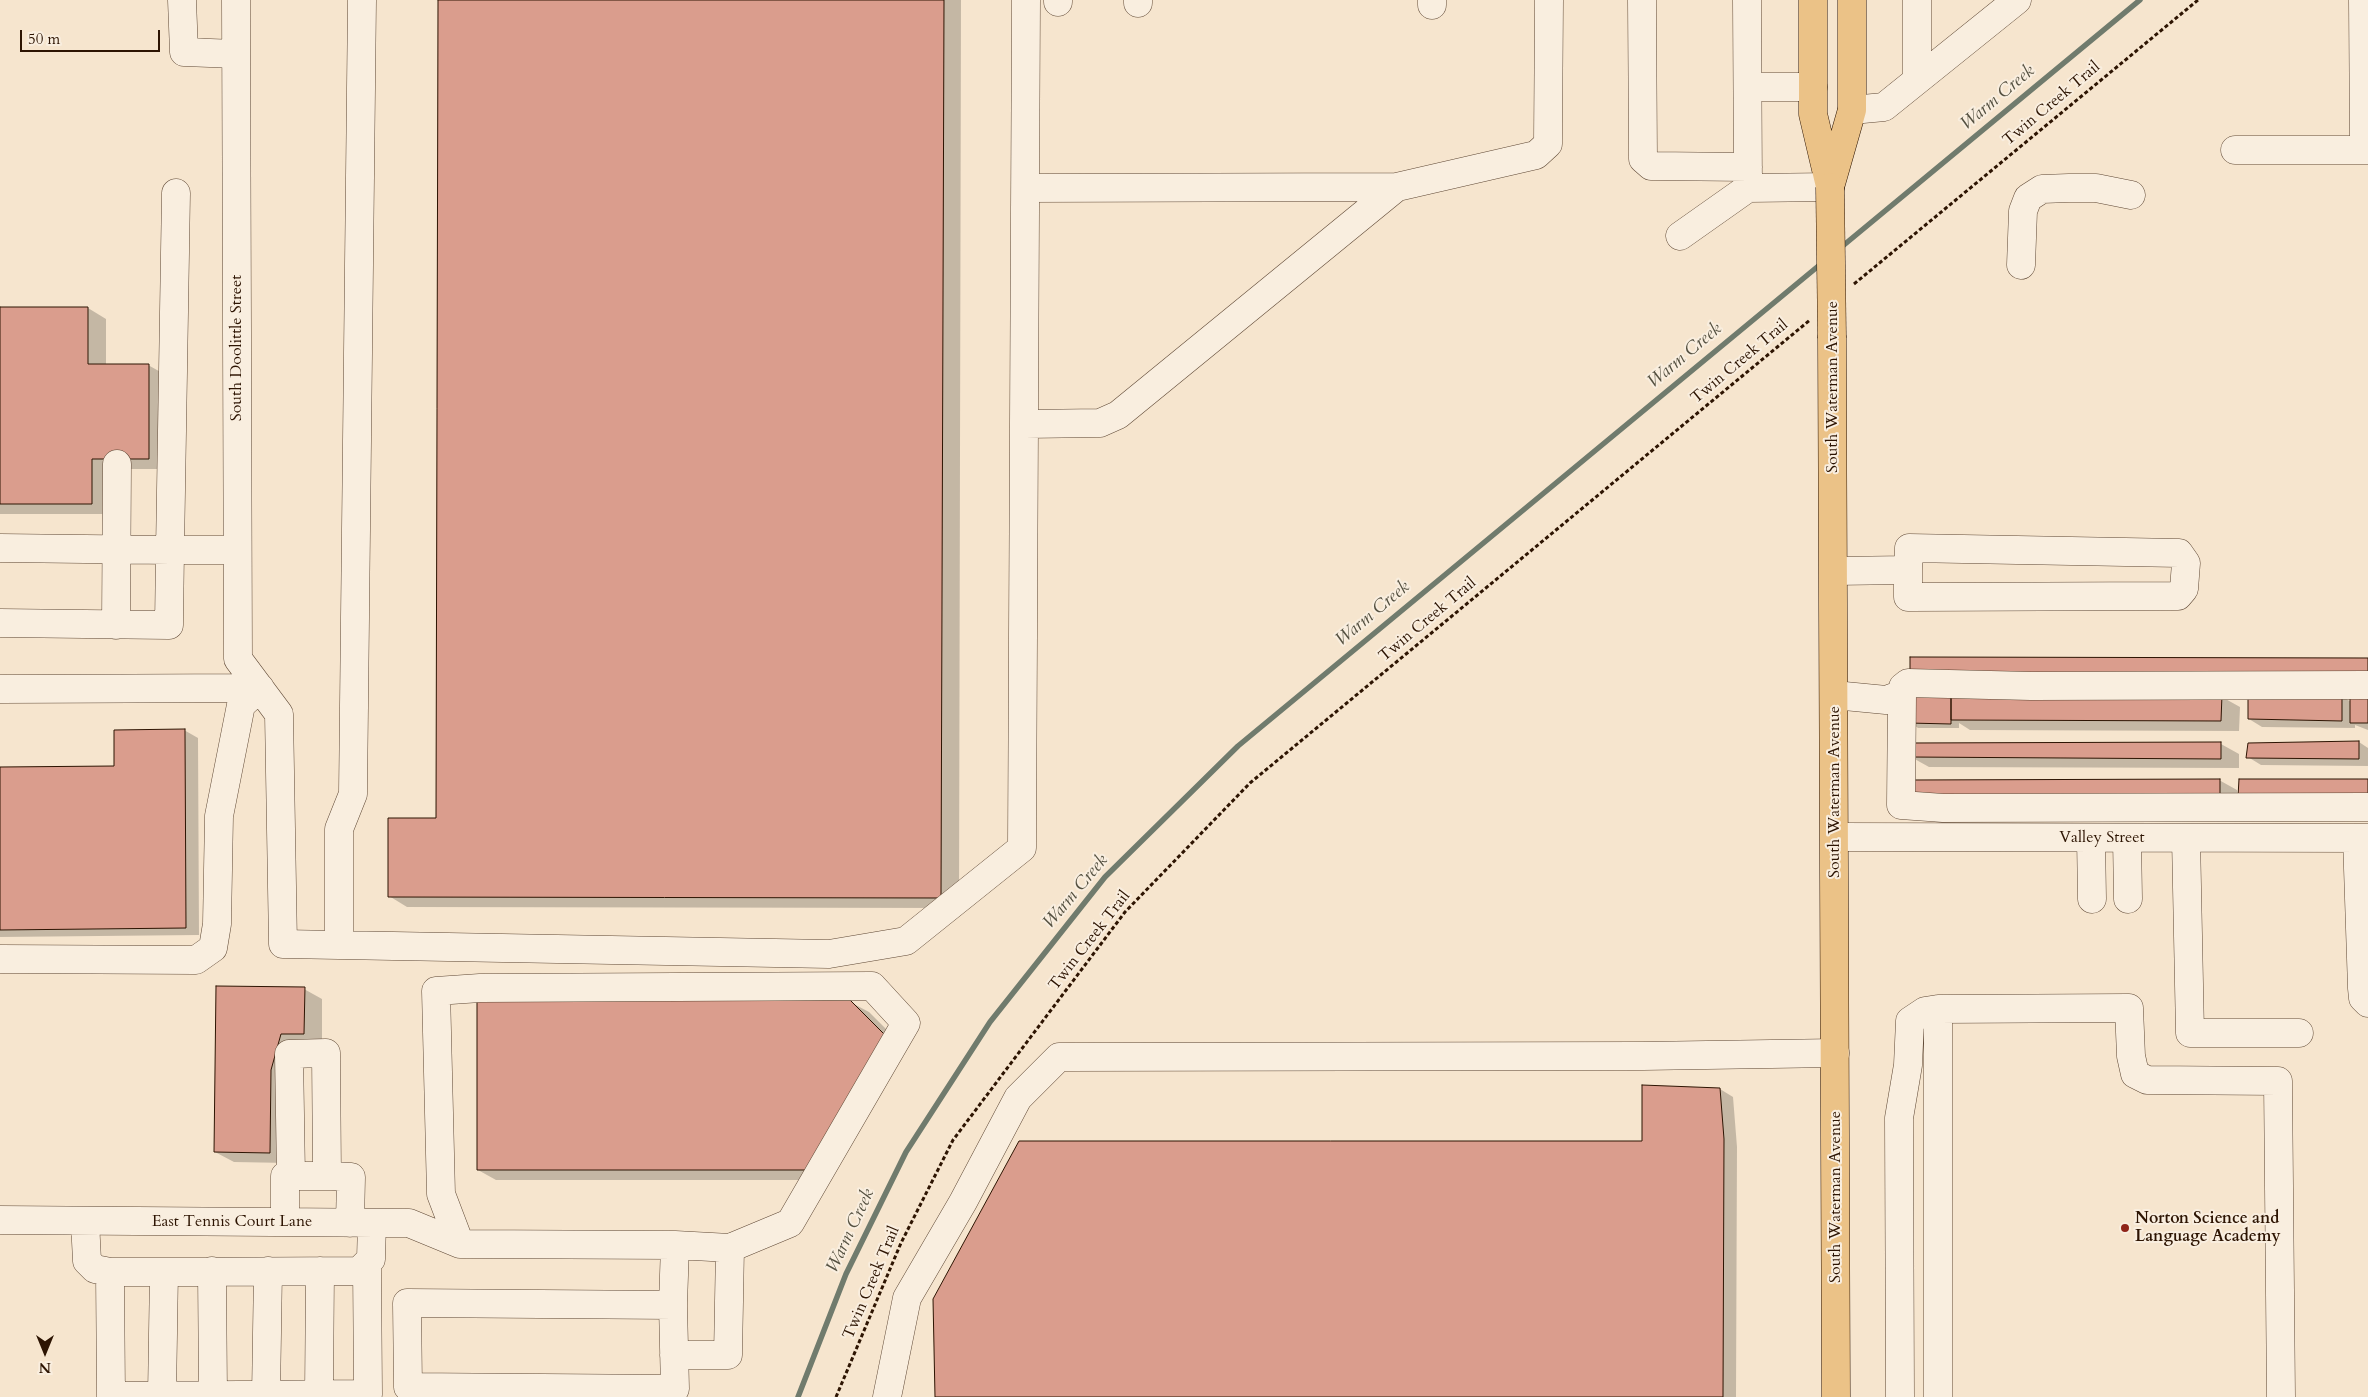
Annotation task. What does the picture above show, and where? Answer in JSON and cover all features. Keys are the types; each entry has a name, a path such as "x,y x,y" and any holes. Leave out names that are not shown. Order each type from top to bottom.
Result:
{"main road":[{"name":"South Waterman Avenue","path":"1813,0 1813,114 1830,187 1834,571 1836,1397"},
{"path":"1833,0 1833,101 1843,110 1852,110"},
{"name":"South Waterman Avenue","path":"1830,187 1852,110 1852,0"}],"street":[{"path":"182,0 184,52 236,54"},
{"name":"South Doolittle Street","path":"236,0 238,659 279,714 282,944 339,945"},
{"path":"362,0 353,794 340,829 339,945 829,954 906,941 1022,848 1026,0"},
{"path":"1026,188 1397,187 1536,155 1548,144 1549,0"},
{"path":"1642,0 1643,159 1650,166 1830,187"},
{"path":"1680,236 1748,178 1747,0"},
{"path":"1917,0 1917,80"},
{"path":"1852,110 1884,107 2017,0"},
{"path":"2235,150 2366,150 2363,0"},
{"path":"1748,87 1813,87"},
{"path":"1024,424 1100,423 1118,415 1397,187"},
{"path":"2021,265 2023,211 2028,198 2042,189 2096,188 2131,195"},
{"path":"0,623 169,626 176,193"},
{"path":"116,625 117,464"},
{"path":"0,548 238,550"},
{"path":"1909,548 2179,553 2186,563 2184,589 2178,596 1908,596 1908,570 1909,548"},
{"path":"1834,571 1908,570"},
{"path":"2368,685 2031,686 1912,683 1904,687 1902,694 1901,805 1943,808 2368,807"},
{"path":"0,689 260,688"},
{"path":"0,959 196,960 213,948 217,924 219,816 241,706 260,688"},
{"path":"1834,695 1886,700 1902,694"},
{"name":"Valley Street","path":"1835,837 2363,838"},
{"path":"2091,838 2092,899"},
{"path":"2127,838 2128,899"},
{"path":"2186,838 2190,1034 2299,1033"},
{"path":"2363,838 2362,988 2363,998 2368,1003"},
{"path":"872,986 906,1023 790,1223 730,1248 675,1245 460,1244 441,1194 436,991 480,988 872,986"},
{"path":"1900,1397 1899,1118 1908,1065 1910,1021 1925,1011 1938,1010 2129,1008 2130,1056 2135,1074 2147,1080 2278,1081 2281,1397"},
{"path":"1938,1010 1938,1397"},
{"path":"291,1176 289,1054 326,1053 327,1176"},
{"path":"887,1397 908,1298 963,1202 1018,1098 1060,1057 1643,1056 1835,1053"},
{"path":"86,1233 87,1261 95,1269 110,1272 359,1271 371,1259 351,1177 285,1176 285,1222"},
{"name":"East Tennis Court Lane","path":"0,1220 86,1233 285,1222 409,1223 460,1244"},
{"path":"673,1305 407,1303 408,1387 675,1389 673,1305 675,1245"},
{"path":"674,1355 728,1355 730,1248"},
{"path":"110,1272 111,1396 368,1394 367,1265"},
{"path":"212,1271 213,1395"},
{"path":"266,1395 268,1271"},
{"path":"319,1395 320,1271"},
{"path":"162,1395 164,1272"}],"path":[{"name":"Twin Creek Trail","path":"1851,286 2198,0"},
{"name":"Twin Creek Trail","path":"836,1397 901,1243 953,1140 1126,912 1250,783 1812,318"}],"building":[{"path":"438,0 944,0 941,898 388,897 388,818 436,818"},
{"path":"0,307 88,307 88,364 149,364 149,459 92,459 92,504 0,504"},
{"path":"1910,657 2368,658 2368,675 1910,675"},
{"path":"1951,693 1951,724 1908,723 1908,694"},
{"path":"2222,695 2221,721 1951,720 1951,697"},
{"path":"2342,695 2342,721 2248,719 2248,696"},
{"path":"2368,696 2368,723 2350,723 2350,697"},
{"path":"185,729 186,928 0,930 0,767 114,766 114,730"},
{"path":"2359,741 2359,759 2246,758 2248,743"},
{"path":"2221,742 2221,759 1910,757 1909,743"},
{"path":"2220,779 2220,796 1910,795 1910,780"},
{"path":"2239,779 2368,779 2368,797 2238,797"},
{"path":"216,986 305,987 304,1034 281,1034 271,1070 270,1153 214,1152"},
{"path":"850,1000 887,1037 807,1170 477,1170 477,1001"},
{"path":"1642,1085 1720,1088 1724,1139 1723,1397 935,1397 933,1299 1019,1141 1642,1141"}],"waterway":[{"name":"Warm Creek","path":"1839,249 2140,0"},
{"name":"Warm Creek","path":"798,1397 846,1274 906,1152 990,1022 1105,877 1238,746 1822,263"}],"place":[{"name":"Norton Science and Language Academy","path":"2125,1228"}]}
